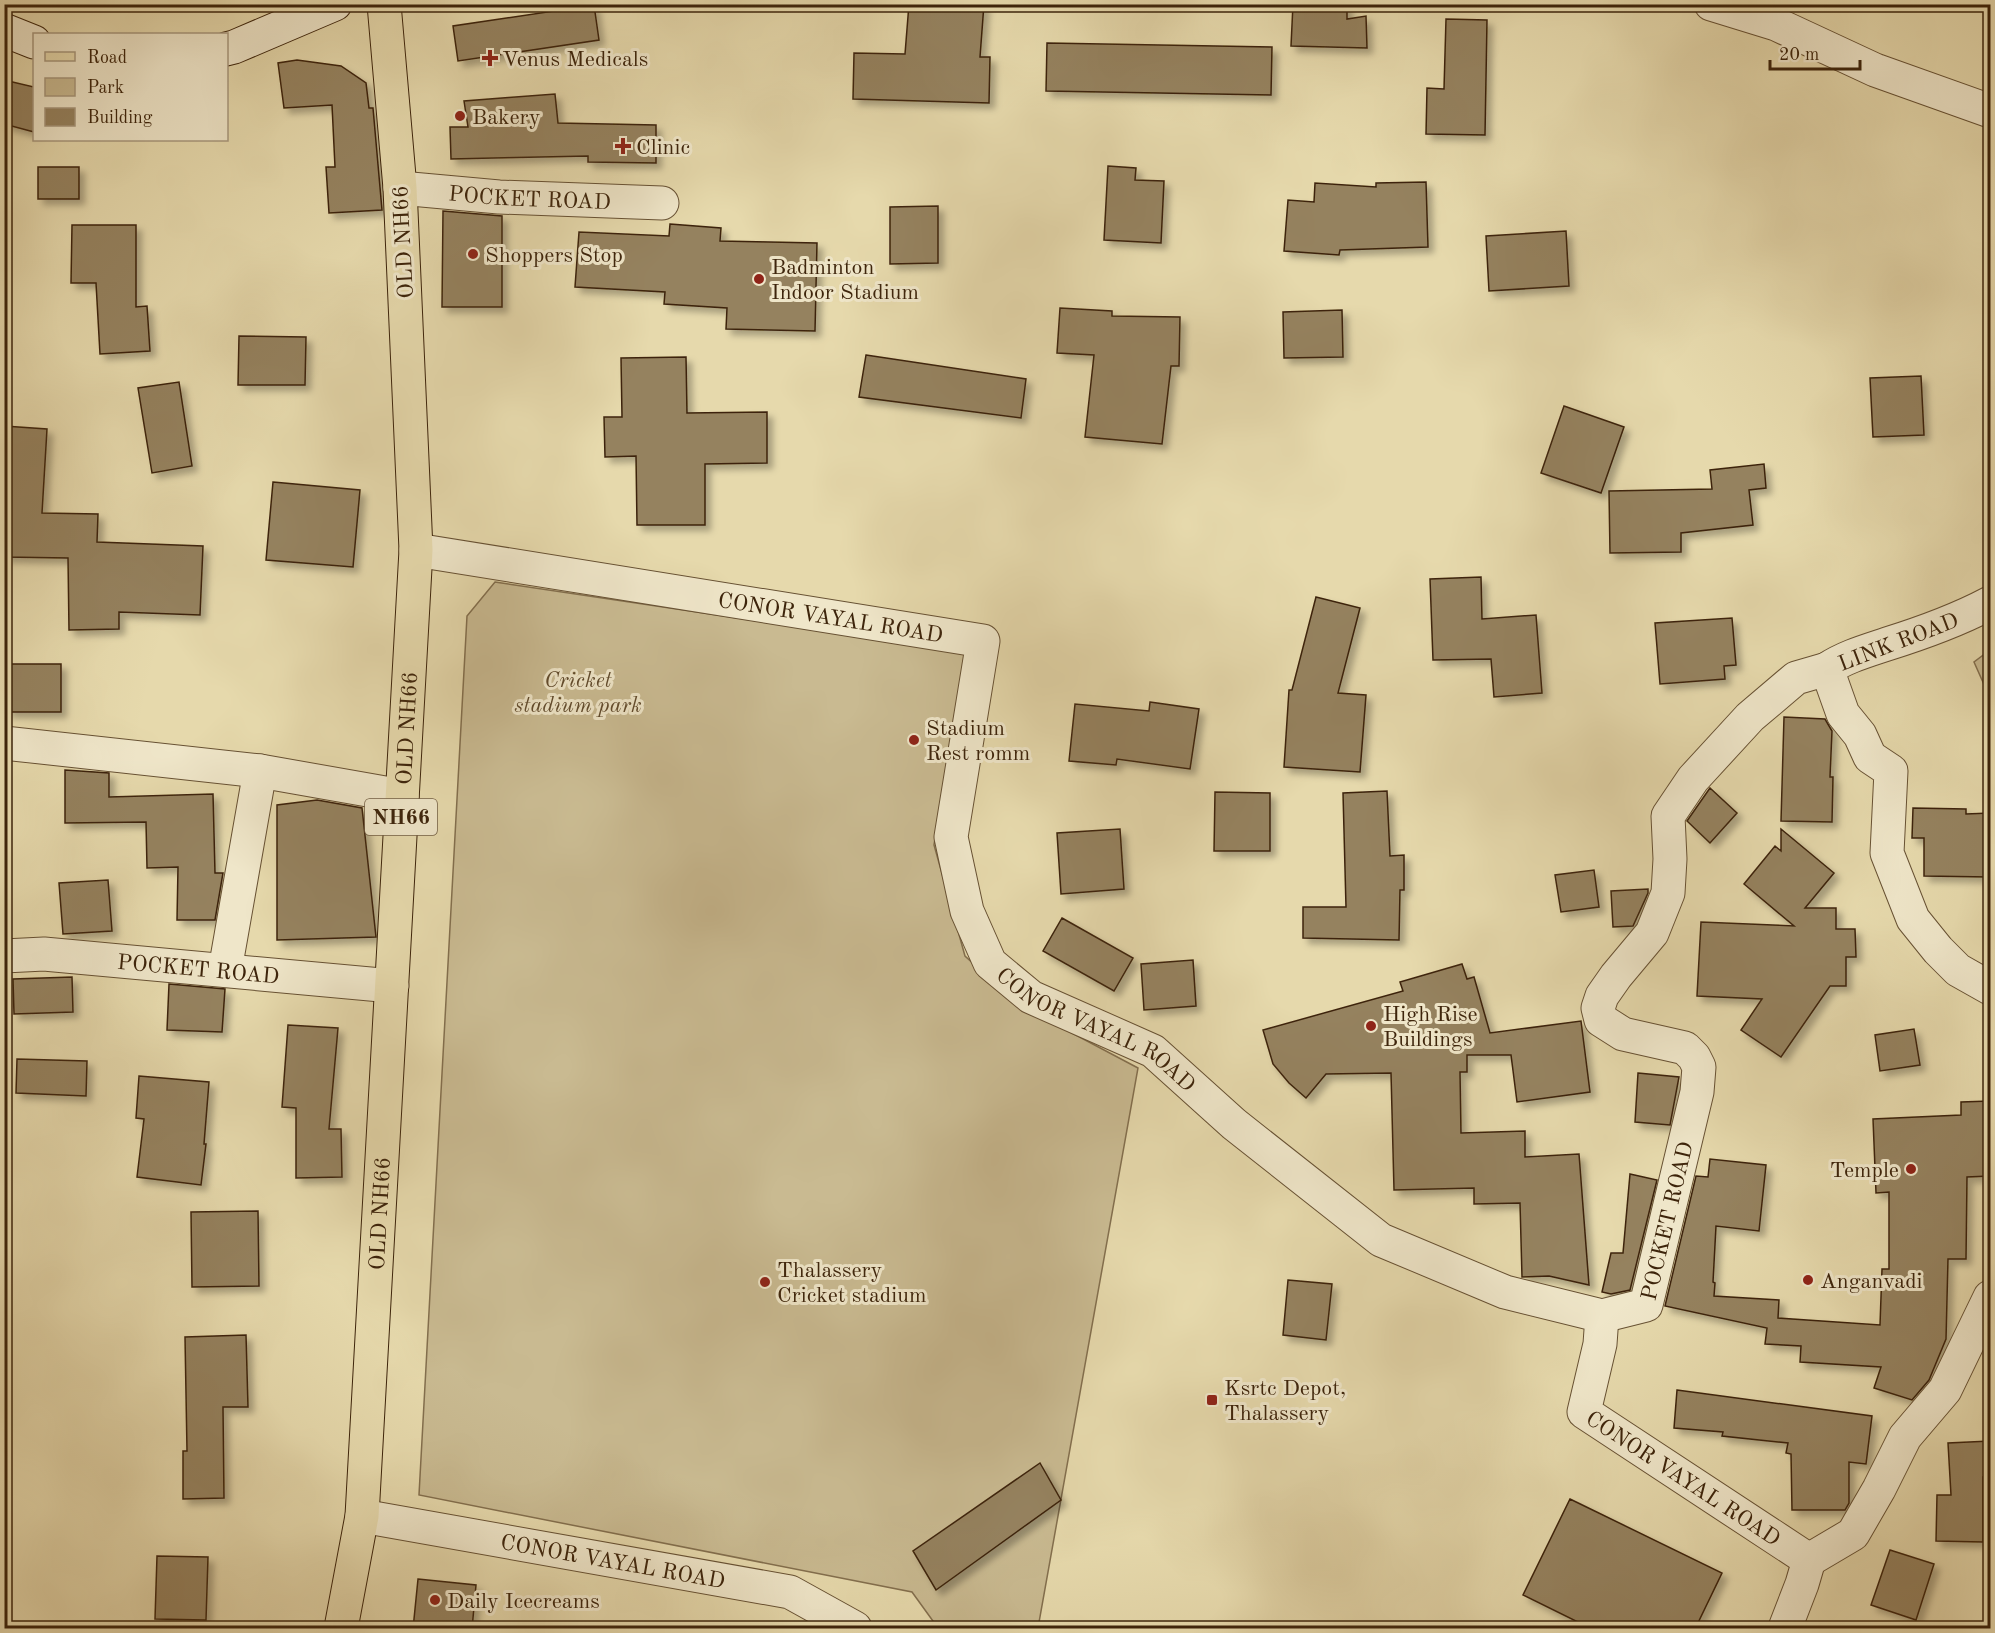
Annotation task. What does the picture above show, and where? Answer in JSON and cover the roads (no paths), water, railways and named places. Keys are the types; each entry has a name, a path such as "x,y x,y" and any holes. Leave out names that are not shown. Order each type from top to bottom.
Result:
{"main road":[{"name":"OLD NH66","path":"341,1629 362,1516 416,550 400,188 384,4"}],"street":[{"path":"228,48 335,4"},
{"path":"1711,4 1776,24 1875,70 1990,111"},
{"path":"4,30 33,42"},
{"name":"POCKET ROAD","path":"400,188 499,197 662,203"},
{"name":"CONOR VAYAL ROAD","path":"416,550 983,641 951,837 968,911 990,963 1031,997 1153,1051 1233,1124 1381,1240 1505,1292 1602,1316 1599,1344 1584,1412 1809,1560 1785,1629"},
{"name":"LINK ROAD","path":"1990,603 1962,617 1837,662 1827,669 1843,714 1860,735 1870,758 1891,771 1887,853 1913,919 1958,970 1990,988"},
{"name":"POCKET ROAD","path":"1602,1316 1646,1305 1697,1092 1699,1067 1694,1057 1685,1048 1623,1034 1601,1020 1598,1008 1602,996 1652,933 1668,893 1670,859 1668,816 1674,806 1693,779 1750,717 1796,678 1827,669"},
{"path":"4,743 260,771 402,796"},
{"path":"225,970 260,771"},
{"name":"POCKET ROAD","path":"4,956 44,954 392,986"},
{"path":"1809,1560 1853,1534 1879,1490 1905,1437 1946,1390 1990,1297"},
{"name":"CONOR VAYAL ROAD","path":"362,1516 790,1592 855,1629"}],"place":[{"name":"Venus Medicals","path":"490,58"},
{"name":"Bakery","path":"460,116"},
{"name":"Clinic","path":"623,146"},
{"name":"Shoppers Stop","path":"473,254"},
{"name":"Badminton Indoor Stadium","path":"759,279"},
{"name":"Stadium Rest romm","path":"914,740"},
{"name":"High Rise Buildings","path":"1371,1026"},
{"name":"Temple","path":"1911,1169"},
{"name":"Anganvadi","path":"1808,1280"},
{"name":"Thalassery Cricket stadium","path":"765,1282"},
{"name":"Ksrtc Depot, Thalassery","path":"1212,1400"},
{"name":"Daily Icecreams","path":"435,1600"}],"park label":[{"name":"Cricket stadium park","path":"578,692"}]}
